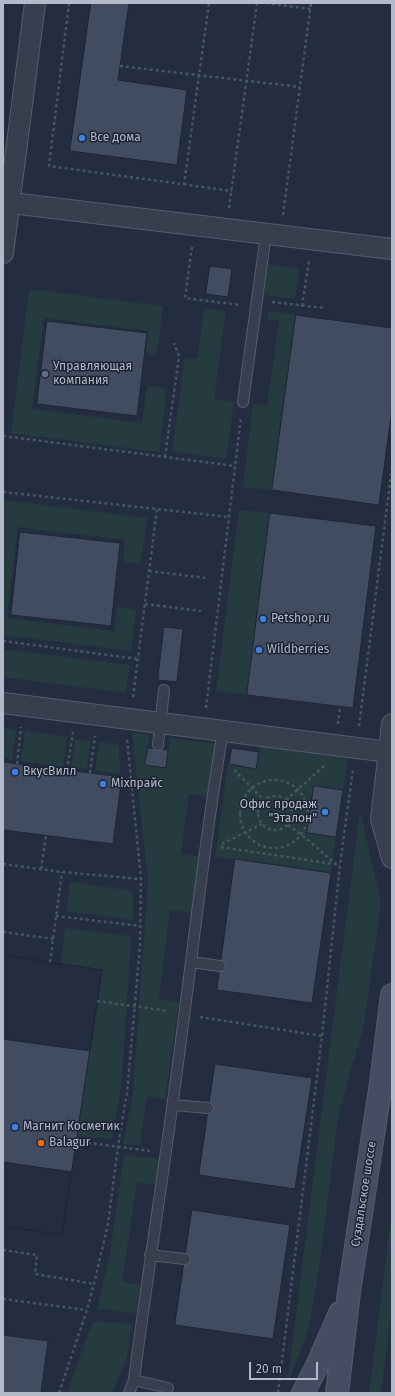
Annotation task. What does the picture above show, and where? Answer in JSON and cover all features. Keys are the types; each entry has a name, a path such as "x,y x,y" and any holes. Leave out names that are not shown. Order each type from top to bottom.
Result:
{"main road":[{"name":"Суздальское шоссе","path":"337,1393 349,1292 381,1083 392,995"},
{"path":"302,1393 316,1368 349,1292"}],"street":[{"path":"3,253 6,202 35,3"},
{"path":"6,202 392,249"},
{"path":"3,702 389,752"},
{"path":"392,724 381,819 392,858"}],"lane":[{"path":"243,402 266,234"},
{"path":"158,745 164,690"},
{"path":"129,1393 134,1380 150,1255 173,1105 223,731"},
{"path":"191,962 220,966"},
{"path":"173,1105 208,1108"},
{"path":"150,1255 184,1259"},
{"path":"134,1380 168,1388"}],"path":[{"path":"69,3 49,166 232,191"},
{"path":"184,185 209,3"},
{"path":"228,215 257,3"},
{"path":"266,3 310,9"},
{"path":"282,221 311,3"},
{"path":"120,66 300,88"},
{"path":"194,225 185,298 244,306"},
{"path":"302,306 309,261"},
{"path":"257,301 324,308"},
{"path":"165,457 179,356 174,343"},
{"path":"203,728 243,402"},
{"path":"3,436 235,466"},
{"path":"278,1393 322,1036 338,864 356,748 392,467"},
{"path":"3,492 229,517"},
{"path":"133,702 157,509"},
{"path":"149,571 206,578"},
{"path":"145,604 201,611"},
{"path":"3,641 138,659"},
{"path":"338,727 340,707"},
{"path":"17,764 21,722"},
{"path":"67,770 73,729"},
{"path":"90,773 96,732"},
{"path":"59,1393 87,1310 108,1224 118,1146 127,1093 135,1006 141,880 126,736"},
{"path":"286,800 324,765"},
{"path":"233,769 264,800"},
{"path":"280,780 290,783 298,789 308,806 308,821 302,835 294,843 284,848 272,849 262,847 252,841 244,832 240,813 241,803 252,787 261,782 280,780"},
{"path":"273,796 282,797 286,800 292,809 291,820 288,825 278,830 266,828 262,824 258,814 258,809 264,800 273,796"},
{"path":"262,824 216,847 338,864"},
{"path":"288,825 338,864"},
{"path":"41,869 46,835"},
{"path":"3,864 141,880"},
{"path":"50,962 62,872"},
{"path":"56,916 140,926"},
{"path":"3,932 54,939"},
{"path":"97,1001 322,1036"},
{"path":"76,1141 166,1153"},
{"path":"3,1250 37,1255 35,1274 94,1284"},
{"path":"3,1299 87,1310"}],"green space":[{"path":"268,264 299,269 295,299 264,295"},
{"path":"29,289 163,306 157,354 146,353 148,331 44,318 32,409 142,423 147,386 167,388 159,452 11,433"},
{"path":"204,308 226,311 214,399 234,402 226,459 172,451 185,358 197,359"},
{"path":"269,311 296,315 272,490 243,487 253,404 267,405 279,321 267,320"},
{"path":"4,500 147,518 141,564 123,562 125,540 18,527 7,618 114,631 117,607 136,610 131,651 3,635"},
{"path":"239,510 270,513 247,695 216,691"},
{"path":"3,649 130,665 126,693 3,677"},
{"path":"3,728 16,730 12,760 3,758"},
{"path":"25,731 67,737 63,767 21,761"},
{"path":"132,732 149,735 146,765 166,768 170,738 217,744 210,796 189,794 181,854 204,857 197,913 170,910 159,999 179,1002 165,1099 147,1097 140,1146 123,1144 133,1093 148,882"},
{"path":"75,739 91,741 87,769 71,767"},
{"path":"99,742 119,745 120,774 95,770"},
{"path":"260,746 348,758 343,790 314,786 307,833 336,837 331,873 215,857 228,764 256,768"},
{"path":"360,810 381,904 364,1024 339,1111 319,1269 309,1328 287,1386"},
{"path":"70,882 133,891 133,920 66,911"},
{"path":"65,928 131,936 122,1080 112,1139 77,1136 102,970 61,964"},
{"path":"124,1155 160,1159 157,1185 137,1182 122,1282 140,1285 136,1313 97,1309 110,1253"},
{"path":"392,1211 392,1306 381,1393 369,1393"},
{"path":"93,1321 132,1324 127,1357 112,1393 67,1393"}],"building":[{"path":"91,3 129,3 118,80 187,90 177,165 70,151"},
{"path":"210,266 232,269 228,297 206,294"},
{"path":"296,315 392,328 392,409 379,505 272,490"},
{"path":"47,321 147,333 137,416 37,404"},
{"path":"270,513 376,526 353,708 247,695"},
{"path":"20,532 120,543 111,626 11,615"},
{"path":"164,627 183,629 177,682 158,680"},
{"path":"148,748 168,750 166,768 145,765"},
{"path":"232,748 259,752 256,769 229,764"},
{"path":"3,762 122,777 113,844 3,830"},
{"name":"Офис продаж \"Эталон\"","path":"314,786 343,790 336,837 307,833"},
{"path":"235,859 331,873 312,1003 217,990"},
{"path":"3,955 102,970 62,1235 3,1226"},
{"path":"3,955 102,970 90,1051 3,1039"},
{"path":"215,1064 312,1078 295,1189 199,1175"},
{"path":"3,1162 71,1172 62,1235 3,1226"},
{"path":"192,1210 290,1225 273,1339 175,1325"},
{"path":"3,1335 48,1341 41,1393 3,1393"}],"place":[{"name":"Все дома","path":"82,138"},
{"name":"Управляющая компания","path":"45,374"},
{"name":"Petshop.ru","path":"263,619"},
{"name":"Wildberries","path":"259,650"},
{"name":"ВкусВилл","path":"15,772"},
{"name":"Mixпрайс","path":"103,784"},
{"name":"Офис продаж \"Эталон\"","path":"325,812"},
{"name":"Магнит Косметик","path":"15,1127"},
{"name":"Balagur","path":"41,1143"}]}
